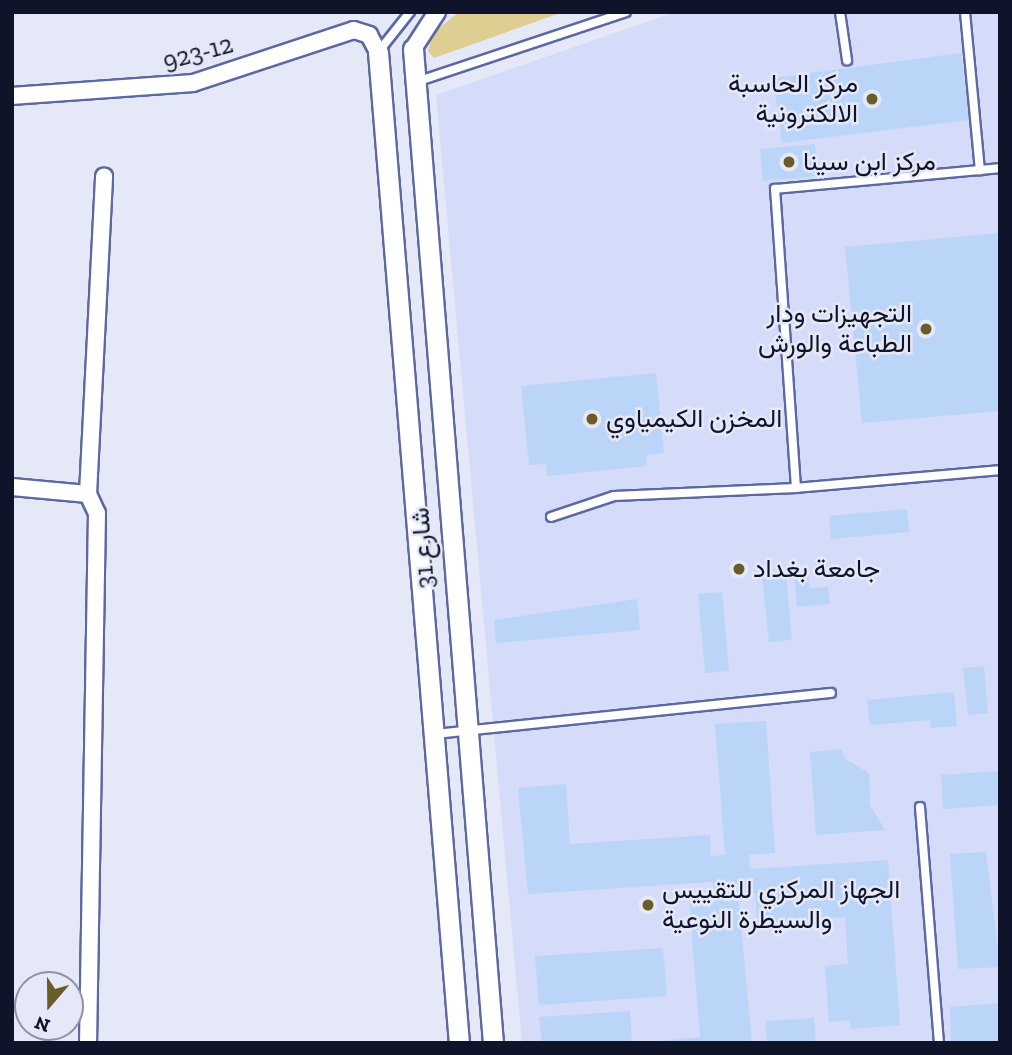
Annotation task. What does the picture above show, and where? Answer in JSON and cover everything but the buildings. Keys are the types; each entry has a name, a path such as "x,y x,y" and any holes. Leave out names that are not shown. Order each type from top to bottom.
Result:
{"street":[{"path":"413,49 438,12"},
{"name":"923-12","path":"12,96 193,83 354,30 369,35 378,52"},
{"name":"شارع 31","path":"413,49 465,733 493,1043"},
{"name":"شارع 31","path":"378,52 459,1043"},
{"path":"384,118 418,115"},
{"path":"88,1043 97,513 88,494 104,176"},
{"path":"12,487 88,494"}],"lane":[{"path":"378,52 410,12"},
{"path":"416,82 626,12"},
{"path":"840,12 846,60"},
{"path":"965,12 980,170"},
{"path":"796,488 775,189 1000,168"},
{"path":"551,517 614,496 796,488 1000,470"},
{"path":"433,734 465,733 831,693"},
{"path":"920,807 939,1043"}],"shaded area":[{"path":"459,12 563,12 434,58 428,51 432,34"},
{"name":"جامعة بغداد","path":"675,12 1000,12 1000,1043 522,1043 436,95"}],"place":[{"name":"مركز الحاسبة الالكترونية","path":"872,99"},
{"name":"مركز ابن سينا","path":"789,162"},
{"name":"التجهيزات ودار الطباعة والورش","path":"926,329"},
{"name":"المخزن الكيمياوي","path":"592,419"},
{"name":"جامعة بغداد","path":"739,569"},
{"name":"الجهاز المركزي للتقييس والسيطرة النوعية","path":"648,905"}]}
